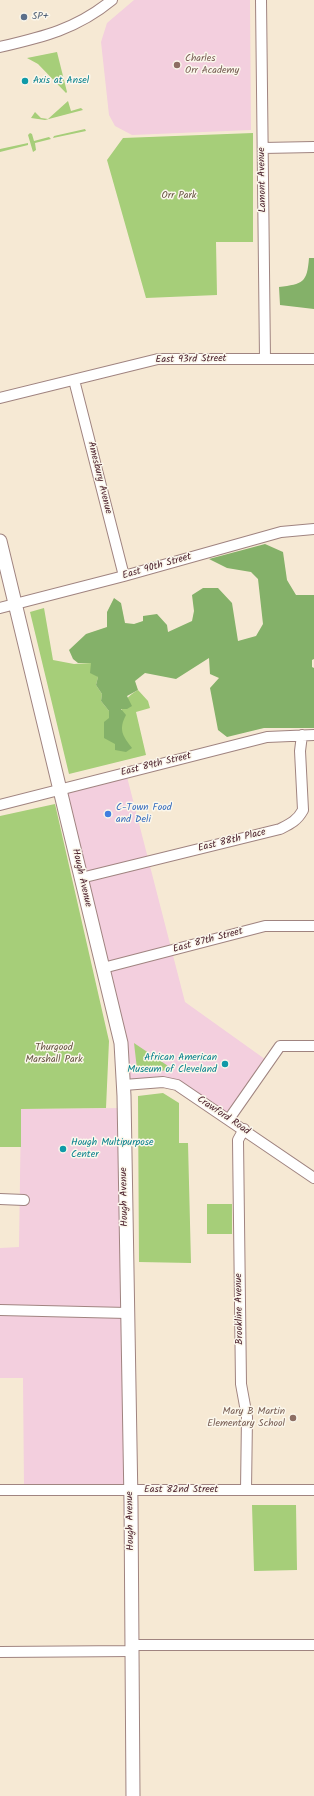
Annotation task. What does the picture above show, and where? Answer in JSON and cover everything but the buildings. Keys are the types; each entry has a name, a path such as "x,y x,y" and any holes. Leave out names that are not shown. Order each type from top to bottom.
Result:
{"street":[{"path":"0,47 56,32 75,25 97,13 112,0"},
{"name":"Lamont Avenue","path":"261,0 265,359"},
{"path":"263,148 314,147"},
{"name":"East 93rd Street","path":"0,398 158,359 314,359"},
{"name":"Amesbury Avenue","path":"74,380 124,576"},
{"name":"East 90th Street","path":"0,608 124,576 281,532 314,529"},
{"name":"Hough Avenue","path":"0,541 121,1043 124,1085 133,1796"},
{"name":"East 88th Place","path":"81,878 280,829 291,824 299,818 303,810 300,751 302,735"},
{"name":"East 89th Street","path":"0,805 268,737 314,735"},
{"name":"East 87th Street","path":"103,968 265,926 314,926"},
{"path":"229,1119 280,1046 314,1046"},
{"name":"Crawford Road","path":"124,1085 163,1082 177,1085 244,1129 314,1178"},
{"name":"Brookline Avenue","path":"244,1129 238,1140 241,1384 247,1417 246,1490"},
{"path":"0,1199 24,1200"},
{"path":"0,1310 127,1313"},
{"name":"East 82nd Street","path":"0,1490 314,1490"},
{"path":"0,1652 314,1644"}],"shaded area":[{"name":"Charles Orr Academy","path":"134,0 250,0 251,130 132,135 115,126 109,115 101,42 107,23"},
{"path":"126,773 185,1002 269,1062 229,1119 177,1085 124,1085 61,790"},
{"path":"124,1108 131,1490 24,1490 23,1378 0,1378 0,1248 19,1247 21,1109"}],"green space":[{"path":"57,52 66,93 38,64 27,58"},
{"path":"68,101 71,111 81,108 83,110 45,120 31,118 35,112 41,118 48,119"},
{"path":"85,129 86,131 53,138 54,136"},
{"path":"30,133 32,134 34,141 49,137 51,139 35,143 36,150 33,152 28,135"},
{"name":"Orr Park","path":"253,133 253,242 216,242 217,295 146,298 107,160 123,138"},
{"path":"28,143 28,145 0,152 0,149"},
{"path":"309,258 314,258 314,309 280,305 279,287 294,285 302,281 307,273"},
{"path":"265,544 283,552 287,580 296,595 314,595 314,659 312,660 312,667 314,668 314,728 264,728 227,737 218,730 210,688 219,678 210,674 209,658 176,679 145,673 135,681 138,690 127,696 132,706 127,709 121,709 126,715 122,725 123,733 132,748 126,752 115,750 115,744 104,738 104,722 109,718 109,711 101,701 102,694 96,685 98,677 90,673 91,663 78,663 73,659 69,650 86,634 107,627 107,612 114,598 121,603 125,623 134,624 143,621 143,616 157,614 167,625 168,632 192,621 194,611 192,595 203,588 218,588 232,603 238,641 256,636 263,624 258,579 251,572 227,568 209,559"},
{"path":"44,608 53,660 74,664 91,663 98,677 96,685 102,694 101,701 109,711 109,718 122,734 122,709 127,699 131,694 138,690 148,701 150,708 136,712 146,755 69,774 30,612"},
{"name":"Thurgood Marshall Park","path":"55,804 109,1041 106,1108 21,1109 21,1147 0,1147 0,816"},
{"path":"134,1043 174,1070 139,1072 137,1069"},
{"path":"163,1093 179,1103 179,1143 188,1143 191,1263 139,1262 138,1096"},
{"path":"207,1204 232,1204 232,1234 207,1234"},
{"path":"252,1505 296,1505 297,1570 254,1571"}],"place":[{"name":"SP+","path":"24,17"},
{"name":"Charles Orr Academy","path":"177,65"},
{"name":"Axis at Ansel","path":"25,81"},
{"name":"C-Town Food and Deli","path":"108,814"},
{"name":"African American Museum of Cleveland","path":"225,1064"},
{"name":"Hough Multipurpose Center","path":"63,1149"},
{"name":"Mary B Martin Elementary School","path":"293,1418"}]}
